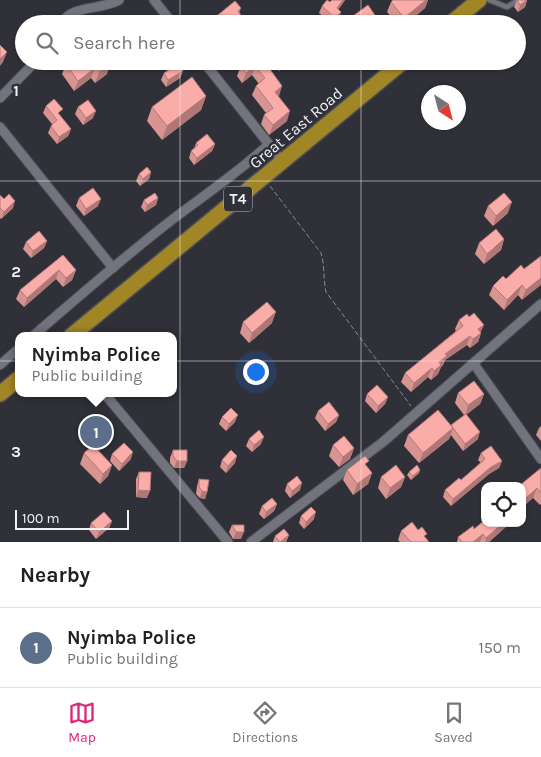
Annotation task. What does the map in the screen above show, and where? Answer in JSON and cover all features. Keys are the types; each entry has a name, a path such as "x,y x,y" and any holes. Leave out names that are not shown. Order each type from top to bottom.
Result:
{"highway":[{"path":"461,15 479,0"},
{"name":"Great East Road","path":"76,332 393,70"},
{"path":"0,394 15,382"}],"street":[{"path":"69,15 72,12 107,6 119,0"},
{"path":"154,0 166,15"},
{"path":"0,98 27,70"},
{"path":"210,70 283,162"},
{"path":"0,127 113,268"},
{"path":"38,332 174,218 233,176 269,144"},
{"path":"251,542 383,442 541,304"},
{"path":"0,365 15,351"},
{"path":"474,364 541,459"},
{"path":"107,397 228,542"}],"lane":[{"path":"489,0 507,7 518,0"}],"path":[{"path":"264,178 321,252 326,292 416,414"}],"building":[{"path":"327,0 330,2 332,0 343,0 337,8 341,12 338,15 332,15 322,6"},
{"path":"393,0 426,0 408,15 402,15 391,2"},
{"path":"517,0 527,0 520,5"},
{"path":"235,1 241,8 238,11 241,15 218,15"},
{"path":"368,5 375,15 354,15"},
{"path":"0,45 7,52 0,59"},
{"path":"70,70 92,70 78,81"},
{"path":"169,70 183,71 168,80 164,73"},
{"path":"258,70 270,70 282,86 275,92 290,111 273,125 264,115 273,108 256,86 265,78"},
{"path":"192,77 206,96 167,126 152,107"},
{"path":"54,99 63,109 58,113 71,129 59,137 51,126 57,120 46,106"},
{"path":"88,100 96,111 86,118 78,107"},
{"path":"207,134 215,144 197,158 191,151 198,145 196,143"},
{"path":"147,167 151,172 143,179 139,174"},
{"path":"93,188 101,199 86,209 79,198"},
{"path":"155,193 158,198 147,205 144,200"},
{"path":"504,193 512,202 496,216 488,206"},
{"path":"9,194 15,201 4,212 0,208 0,195 4,199"},
{"path":"496,229 504,239 487,254 479,243"},
{"path":"39,231 47,241 33,251 26,242"},
{"path":"63,255 76,270 66,278 59,270 27,298 20,290"},
{"path":"541,256 541,278 526,290 522,285 507,300 493,286 503,276 506,279 521,265 524,269"},
{"path":"267,302 276,312 252,333 243,322"},
{"path":"474,313 484,325 478,329 481,333 473,339 470,336 445,354 447,356 439,362 441,365 434,371 432,368 414,383 405,373 463,326 459,320 467,314 469,317"},
{"path":"474,381 484,394 468,405 458,393"},
{"path":"377,385 388,397 378,406 367,394"},
{"path":"329,402 339,415 328,424 318,411"},
{"path":"231,408 238,415 229,424 222,417"},
{"path":"438,410 453,428 423,453 408,435"},
{"path":"466,414 480,432 465,444 451,425"},
{"path":"259,430 264,437 254,445 249,439"},
{"path":"344,436 354,448 343,457 333,445"},
{"path":"124,443 133,452 122,464 112,454"},
{"path":"93,445 112,465 103,474 84,453"},
{"path":"491,446 502,461 491,467 453,499 445,490 459,478 461,480 485,459 481,453"},
{"path":"173,450 187,450 187,461 177,461 173,456"},
{"path":"231,450 237,456 228,466 222,460"},
{"path":"365,456 369,461 365,464 372,473 357,484 347,470"},
{"path":"396,465 405,477 390,488 381,477"},
{"path":"417,465 420,470 413,476 409,472"},
{"path":"541,468 541,493 537,488 526,498 526,482 524,482"},
{"path":"139,472 151,472 150,491 138,490"},
{"path":"297,476 302,483 292,491 287,484"},
{"path":"199,479 209,480 207,492 202,491 199,487"},
{"path":"272,498 277,504 266,512 262,506"},
{"path":"311,507 316,512 306,522 301,516"},
{"path":"104,512 112,521 99,532 91,523"},
{"path":"412,522 418,530 422,527 427,534 424,536 429,542 411,542 401,531"},
{"path":"481,523 481,527 498,527 486,538 483,534 473,542 462,542 458,537 473,526 474,529"},
{"path":"232,525 244,525 244,532 236,532"},
{"path":"284,529 289,535 280,542 275,536"}],"place":[{"name":"Nyimba Police","path":"96,432"}]}
